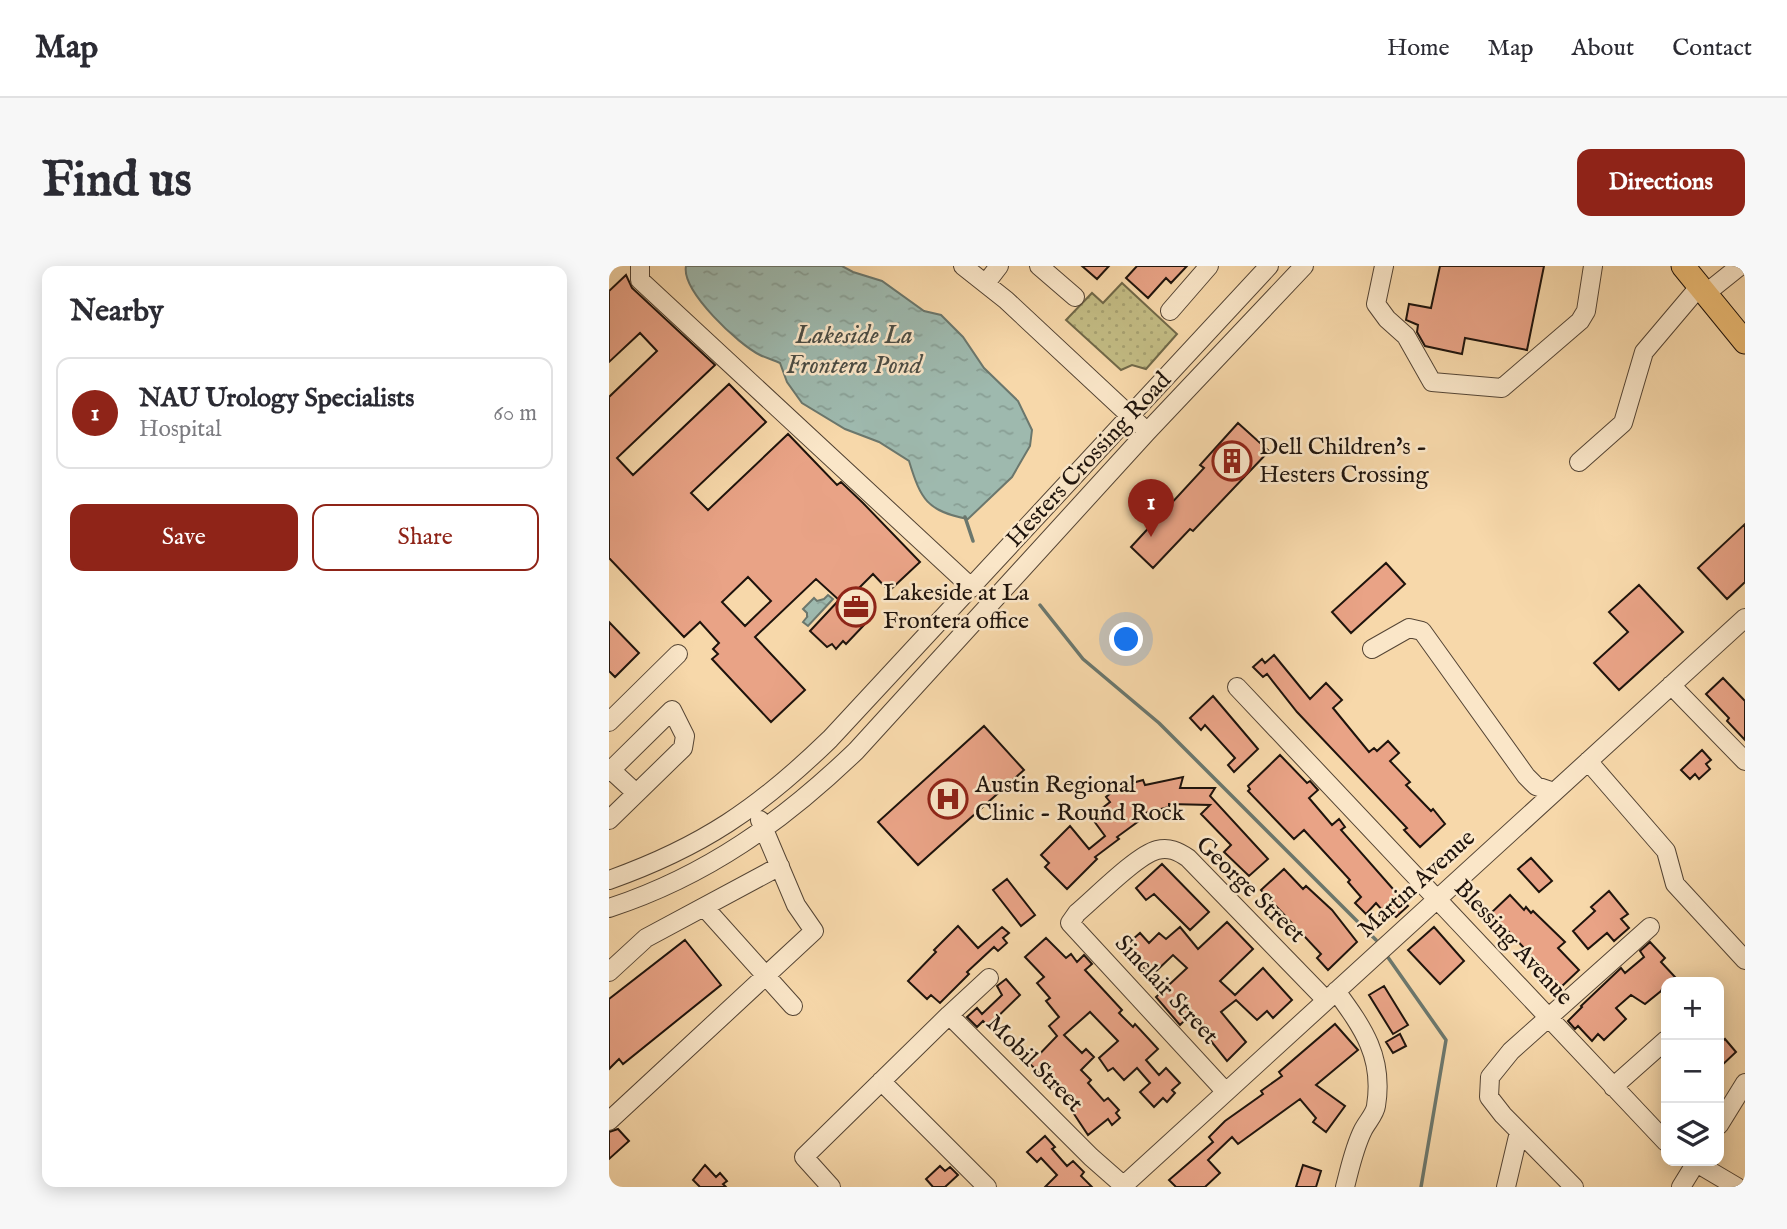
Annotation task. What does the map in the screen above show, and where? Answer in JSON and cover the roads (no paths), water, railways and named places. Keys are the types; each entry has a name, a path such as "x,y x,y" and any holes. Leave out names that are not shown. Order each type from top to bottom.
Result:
{"main road":[{"path":"1683,266 1745,342"}],"street":[{"path":"640,266 640,280 972,587"},
{"path":"963,266 986,283 1147,432"},
{"path":"986,283 999,266"},
{"path":"1039,266 1075,297"},
{"path":"1170,311 1209,266"},
{"name":"Hesters Crossing Road","path":"609,880 677,854 710,836 753,807 799,769 1131,417 1269,266"},
{"name":"Hesters Crossing Road","path":"609,908 664,887 704,866 765,829 813,793 856,751 1147,432 1304,266"},
{"path":"1384,266 1376,304 1387,319 1406,336 1432,382 1502,388 1580,321 1586,312 1593,266"},
{"path":"1580,461 1623,423 1644,352 1702,290 1740,266"},
{"name":"Martin Avenue","path":"1123,1186 1745,618"},
{"path":"1372,649 1409,628 1422,631 1526,776 1536,786 1554,792"},
{"path":"609,722 678,654"},
{"path":"1671,685 1745,761"},
{"name":"Blessing Avenue","path":"1237,687 1661,1137"},
{"path":"609,820 683,748 685,736 672,710 610,770 636,793"},
{"path":"1588,761 1666,851 1675,884 1745,960"},
{"path":"609,1121 814,931 796,905 765,829 753,807"},
{"name":"George Street","path":"1070,923 1077,913 1143,856 1158,849 1179,852 1188,858 1362,1026 1373,1049 1377,1068 1376,1108 1363,1131 1345,1187"},
{"path":"609,972 646,938 780,866"},
{"path":"705,908 793,1006"},
{"name":"Sinclair Street","path":"1070,923 1225,1091"},
{"path":"1574,1187 1519,1132 1489,1097 1490,1077 1511,1051 1650,927"},
{"name":"Mobil Street","path":"989,978 949,1015 1123,1186"},
{"path":"831,1187 804,1157 949,1015"},
{"path":"1613,1087 1661,1044"},
{"path":"881,1081 987,1187"},
{"path":"1724,1117 1745,1083"},
{"path":"1506,1187 1519,1132"},
{"path":"1681,1187 1692,1166"},
{"path":"1703,1166 1737,1187"}],"water":[{"name":"Lakeside La Frontera Pond","path":"686,266 842,266 882,281 924,311 941,315 963,337 984,368 1018,401 1032,430 1030,446 1012,477 968,519 934,507 922,494 909,461 879,442 845,429 802,403 787,382 780,363 751,349 713,316 693,289 687,277"},
{"path":"828,595 833,599 808,626 803,622 807,613 803,609 814,598 817,601"}],"waterway":[{"path":"965,517 973,541"},
{"path":"1040,605 1083,659 1159,723 1376,940"},
{"path":"1387,956 1446,1040 1421,1187"}],"place":[{"name":"Dell Children's - Hesters Crossing","path":"1232,461"},
{"name":"NAU Urology Specialists","path":"1151,537"},
{"name":"Lakeside at La Frontera office","path":"856,607"},
{"name":"Austin Regional Clinic - Round Rock","path":"948,799"}]}
